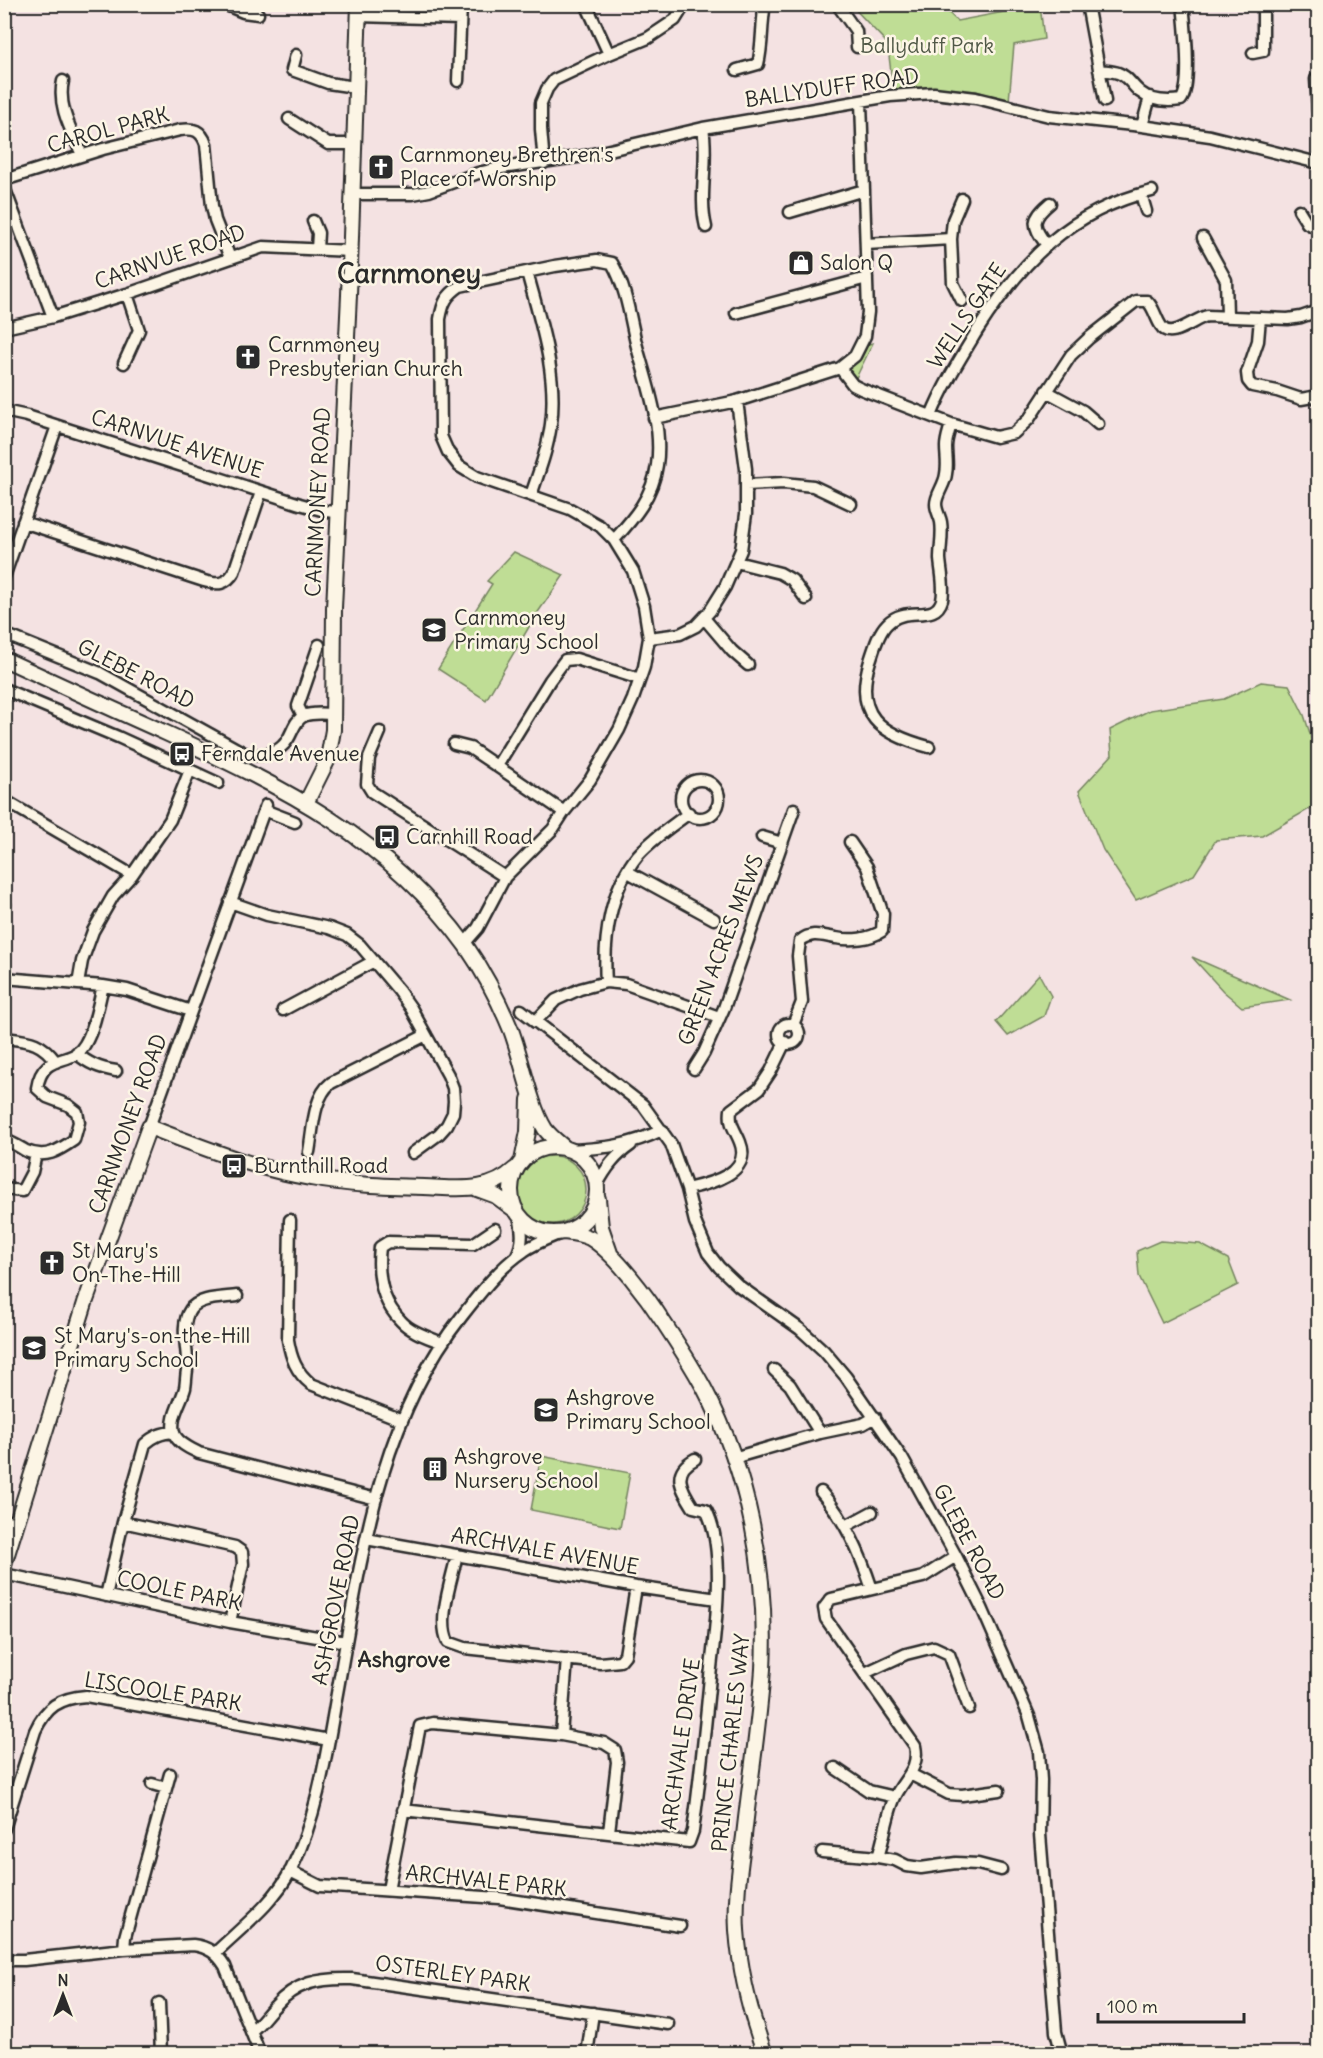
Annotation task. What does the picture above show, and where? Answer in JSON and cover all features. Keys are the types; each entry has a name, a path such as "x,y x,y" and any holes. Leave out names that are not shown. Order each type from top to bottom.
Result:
{"street":[{"path":"224,4 243,12 258,14"},
{"path":"458,81 460,4"},
{"path":"586,4 609,54"},
{"path":"544,163 541,103 554,80 648,38 675,20 685,4"},
{"path":"737,70 758,64 761,53 761,21 765,4"},
{"path":"837,4 856,31 857,47"},
{"path":"1087,4 1105,101"},
{"path":"1099,70 1125,76 1140,92 1150,97 1171,101 1181,100 1186,94 1187,75 1183,4"},
{"path":"1253,53 1263,51 1263,4"},
{"path":"358,10 460,19"},
{"name":"CARNMONEY ROAD","path":"306,803 328,759 333,714 337,512 351,251 358,10"},
{"path":"296,55 292,70 328,83 355,87"},
{"path":"1316,79 1318,111"},
{"path":"63,81 60,93 61,104 82,155"},
{"name":"BALLYDUFF ROAD","path":"353,194 413,194 440,188 478,174 584,156 703,128 861,101 934,93 957,95 1049,116 1210,136 1318,163"},
{"path":"1142,126 1150,97"},
{"path":"654,418 738,401 840,368 855,356 865,336 868,312 861,101"},
{"path":"289,119 328,144 354,144"},
{"path":"703,128 706,158 702,202 705,227"},
{"name":"CAROL PARK","path":"4,180 82,155 180,130 198,131 206,144 215,220 230,258"},
{"path":"4,187 53,317"},
{"path":"790,212 864,190"},
{"name":"WELLS GATE","path":"931,416 950,376 1006,287 1046,244 1090,214 1108,205 1146,193 1146,211"},
{"path":"962,199 953,220 951,239 953,282 962,301"},
{"path":"1046,244 1036,228 1036,220 1038,213 1050,203"},
{"path":"1299,210 1307,224 1318,229"},
{"path":"313,221 318,234 317,249"},
{"path":"1203,238 1226,280 1227,315"},
{"path":"866,244 951,239"},
{"name":"CARNVUE ROAD","path":"4,328 53,317 127,294 263,247 351,251"},
{"path":"464,944 478,928 505,877 553,829 590,780 614,740 633,699 647,654 649,638 644,606 633,571 614,540 600,526 570,509 477,477 459,466 448,452 441,436 440,319 448,294 460,286 555,266 597,260 612,263 619,275 654,418 658,444 657,466 647,499 632,521 614,540"},
{"path":"527,273 545,343 551,383 552,422 545,454 531,495"},
{"path":"736,313 867,278"},
{"path":"124,363 139,330 127,294"},
{"path":"840,368 853,385 861,389 951,424 996,438 1014,434 1029,419 1071,355 1136,301 1147,301 1151,304 1161,326 1171,332 1198,318 1227,315 1288,319 1318,311"},
{"path":"1260,318 1258,341 1247,373 1248,381 1252,386 1301,399 1318,396"},
{"path":"1046,391 1083,411 1098,424"},
{"path":"649,638 680,634 696,626 710,611 725,587 736,562 746,514 747,469 738,401"},
{"name":"CARNVUE AVENUE","path":"4,411 261,492 325,511 337,512"},
{"path":"929,747 911,742 872,718 867,709 864,688 872,654 887,624 902,614 932,612 938,609 942,600 941,522 936,503 946,476 946,446 951,424"},
{"path":"4,577 57,426"},
{"path":"746,485 784,483 813,486 851,504"},
{"path":"23,522 215,584 229,579 234,572 261,492"},
{"path":"736,562 792,580 806,599"},
{"path":"704,618 732,651 748,665"},
{"name":"GLEBE ROAD","path":"4,634 100,673 246,754 260,756 271,753 288,741 297,722 303,716"},
{"path":"319,645 298,706 303,716 333,714"},
{"path":"4,659 245,770 306,803 374,848 404,874 450,925 476,961 499,1004 545,1128 567,1149 586,1160 595,1176 597,1188"},
{"path":"497,766 550,680 565,660 576,659 640,680"},
{"path":"4,689 118,737 218,783"},
{"path":"380,732 369,758 367,784 372,792 505,877"},
{"path":"454,744 470,748 564,812"},
{"path":"78,984 82,962 93,931 113,896 132,875 170,820 190,770"},
{"path":"4,800 132,875"},
{"name":"CARNMONEY ROAD","path":"4,1564 11,1521 85,1304 265,807 295,822"},
{"name":"GREEN ACRES MEWS","path":"694,1069 720,1017 794,809"},
{"path":"606,982 604,964 610,917 620,885 639,854 689,813"},
{"name":"GREEN ACRES MEWS","path":"762,837 782,843"},
{"path":"687,1189 717,1181 731,1173 741,1160 741,1144 729,1120 731,1110 759,1089 785,1042 794,1042 798,1037 798,1031 792,1024 802,1002 798,956 800,941 805,936 818,934 838,939 872,937 882,931 883,914 867,867 850,842"},
{"path":"628,872 714,919"},
{"path":"230,902 267,915 329,928 347,935 360,945 411,1008 448,1075 453,1088 454,1101 453,1113 447,1125 439,1134 413,1153"},
{"path":"283,1010 374,961"},
{"path":"4,978 103,986 143,994 191,1011"},
{"path":"535,1022 556,1000 580,989 606,982 626,984 720,1017"},
{"path":"4,1140 41,1155 55,1153 74,1140 79,1122 77,1112 69,1105 47,1097 37,1088 39,1076 47,1065 85,1046 103,986"},
{"name":"GLEBE ROAD","path":"521,1010 643,1106 671,1144 708,1253 739,1286 800,1329 824,1351 875,1417 902,1458 956,1556 982,1608 1029,1716 1039,1752 1040,1834 1056,2032 1062,2054"},
{"path":"309,1152 324,1088 426,1035"},
{"path":"4,1038 20,1039 46,1048 56,1062"},
{"path":"75,1053 98,1068 117,1071"},
{"path":"517,1214 510,1191 528,1132 529,1085"},
{"path":"149,1127 247,1162 308,1178 363,1185 475,1188 497,1182 531,1153 541,1148 553,1146 567,1149 606,1148 634,1143"},
{"path":"475,1188 496,1196 533,1228 542,1232 562,1232 574,1228 591,1213 597,1188 610,1162 634,1143 662,1131"},
{"path":"4,1189 22,1191 32,1172 36,1154"},
{"name":"PRINCE CHARLES WAY","path":"597,1188 603,1238 612,1256 655,1309 705,1389 733,1458 754,1535 764,1620 762,1680 737,1887 737,1929 747,1997 765,2054"},
{"name":"ASHGROVE ROAD","path":"513,1260 521,1245 522,1236 517,1214"},
{"path":"290,1220 288,1340 294,1364 311,1384 402,1420"},
{"path":"442,1343 418,1334 401,1321 389,1305 382,1290 378,1262 380,1247 388,1242 473,1244 495,1228"},
{"name":"PRINCE CHARLES WAY","path":"562,1232 588,1237 612,1256"},
{"name":"ASHGROVE ROAD","path":"215,1953 270,1900 290,1871 302,1844 316,1802 366,1539 376,1499 402,1420 427,1367 470,1305 513,1260 533,1245 562,1232"},
{"path":"237,1296 206,1300 191,1307 186,1318 188,1366 185,1389 176,1411 174,1432 176,1438 199,1453 376,1499"},
{"path":"774,1370 790,1385 820,1433"},
{"path":"733,1458 820,1433 863,1424 875,1417"},
{"path":"106,1596 144,1444 154,1436 174,1432"},
{"name":"ARCHVALE DRIVE","path":"403,1810 689,1842 693,1832 703,1750 717,1599 712,1521 706,1510 693,1507 681,1485 680,1473 687,1464 695,1459"},
{"path":"821,1492 836,1509 846,1526 861,1555 872,1589"},
{"path":"846,1526 872,1512"},
{"path":"123,1522 217,1542 235,1547 242,1552 243,1564 230,1622"},
{"name":"ARCHVALE AVENUE","path":"366,1539 636,1587 717,1599"},
{"path":"457,1556 447,1599 445,1636 448,1642 465,1648 600,1663 620,1661 625,1655 636,1587"},
{"path":"878,1857 895,1797 918,1757 915,1746 826,1619 824,1608 831,1599 923,1577 956,1556"},
{"name":"COOLE PARK","path":"4,1574 230,1622 346,1642"},
{"path":"865,1673 906,1654 934,1647 949,1654 969,1708"},
{"path":"561,1735 567,1659"},
{"name":"LISCOOLE PARK","path":"4,1829 41,1718 61,1701 72,1697 86,1696 329,1740"},
{"path":"388,1890 420,1726 433,1723 561,1735 604,1743 615,1750 617,1762 609,1832"},
{"path":"835,1768 869,1791 895,1797"},
{"path":"124,1948 125,1937 170,1774"},
{"path":"910,1774 949,1794 962,1795 999,1790"},
{"path":"152,1784 166,1788"},
{"path":"822,1852 878,1857 921,1869 956,1863 978,1864 1001,1870"},
{"name":"ARCHVALE PARK","path":"290,1871 320,1886 499,1898 680,1926"},
{"path":"4,1960 63,1957 124,1948 202,1946 221,1959 260,2054"},
{"name":"OSTERLEY PARK","path":"251,2031 293,1989 306,1983 336,1979 352,1979 668,2024"},
{"path":"159,2003 161,2054"},
{"path":"587,2054 593,2013"}],"green space":[{"name":"Ballyduff Park","path":"851,5 941,5 957,21 1040,5 1044,39 1014,45 1009,101 976,91 929,87 893,89 885,41"},
{"path":"873,343 854,382 847,371 858,360 868,344"},
{"path":"514,552 564,575 536,615 486,700 438,669 492,584 487,581"},
{"path":"1261,682 1289,685 1304,715 1318,758 1318,804 1262,836 1216,840 1194,875 1136,900 1103,850 1079,791 1112,755 1110,730 1150,710 1224,699"},
{"path":"1192,957 1290,1000 1242,1007 1223,991"},
{"path":"1039,974 1051,996 1044,1016 1008,1036 996,1022"},
{"path":"545,1156 559,1156 571,1161 581,1171 586,1190 581,1209 571,1219 559,1224 545,1224 533,1219 523,1209 518,1197 518,1183 523,1171 533,1161"},
{"path":"1160,1241 1200,1244 1228,1259 1238,1285 1162,1323 1139,1276 1137,1251"},
{"path":"541,1456 630,1473 620,1528 531,1510"}],"place":[{"name":"Carnmoney Brethren's Place of Worship","path":"381,167"},
{"name":"Salon Q","path":"801,263"},
{"name":"Carnmoney Presbyterian Church","path":"248,357"},
{"name":"Carnmoney Primary School","path":"434,630"},
{"name":"Ferndale Avenue","path":"182,754"},
{"name":"Carnhill Road","path":"387,837"},
{"name":"Burnthill Road","path":"234,1166"},
{"name":"St Mary's On-The-Hill","path":"52,1263"},
{"name":"St Mary's-on-the-Hill Primary School","path":"34,1348"},
{"name":"Ashgrove Primary School","path":"546,1410"},
{"name":"Ashgrove Nursery School","path":"435,1469"}],"district":[{"name":"Carnmoney","path":"409,274"},
{"name":"Ashgrove","path":"404,1659"}]}
